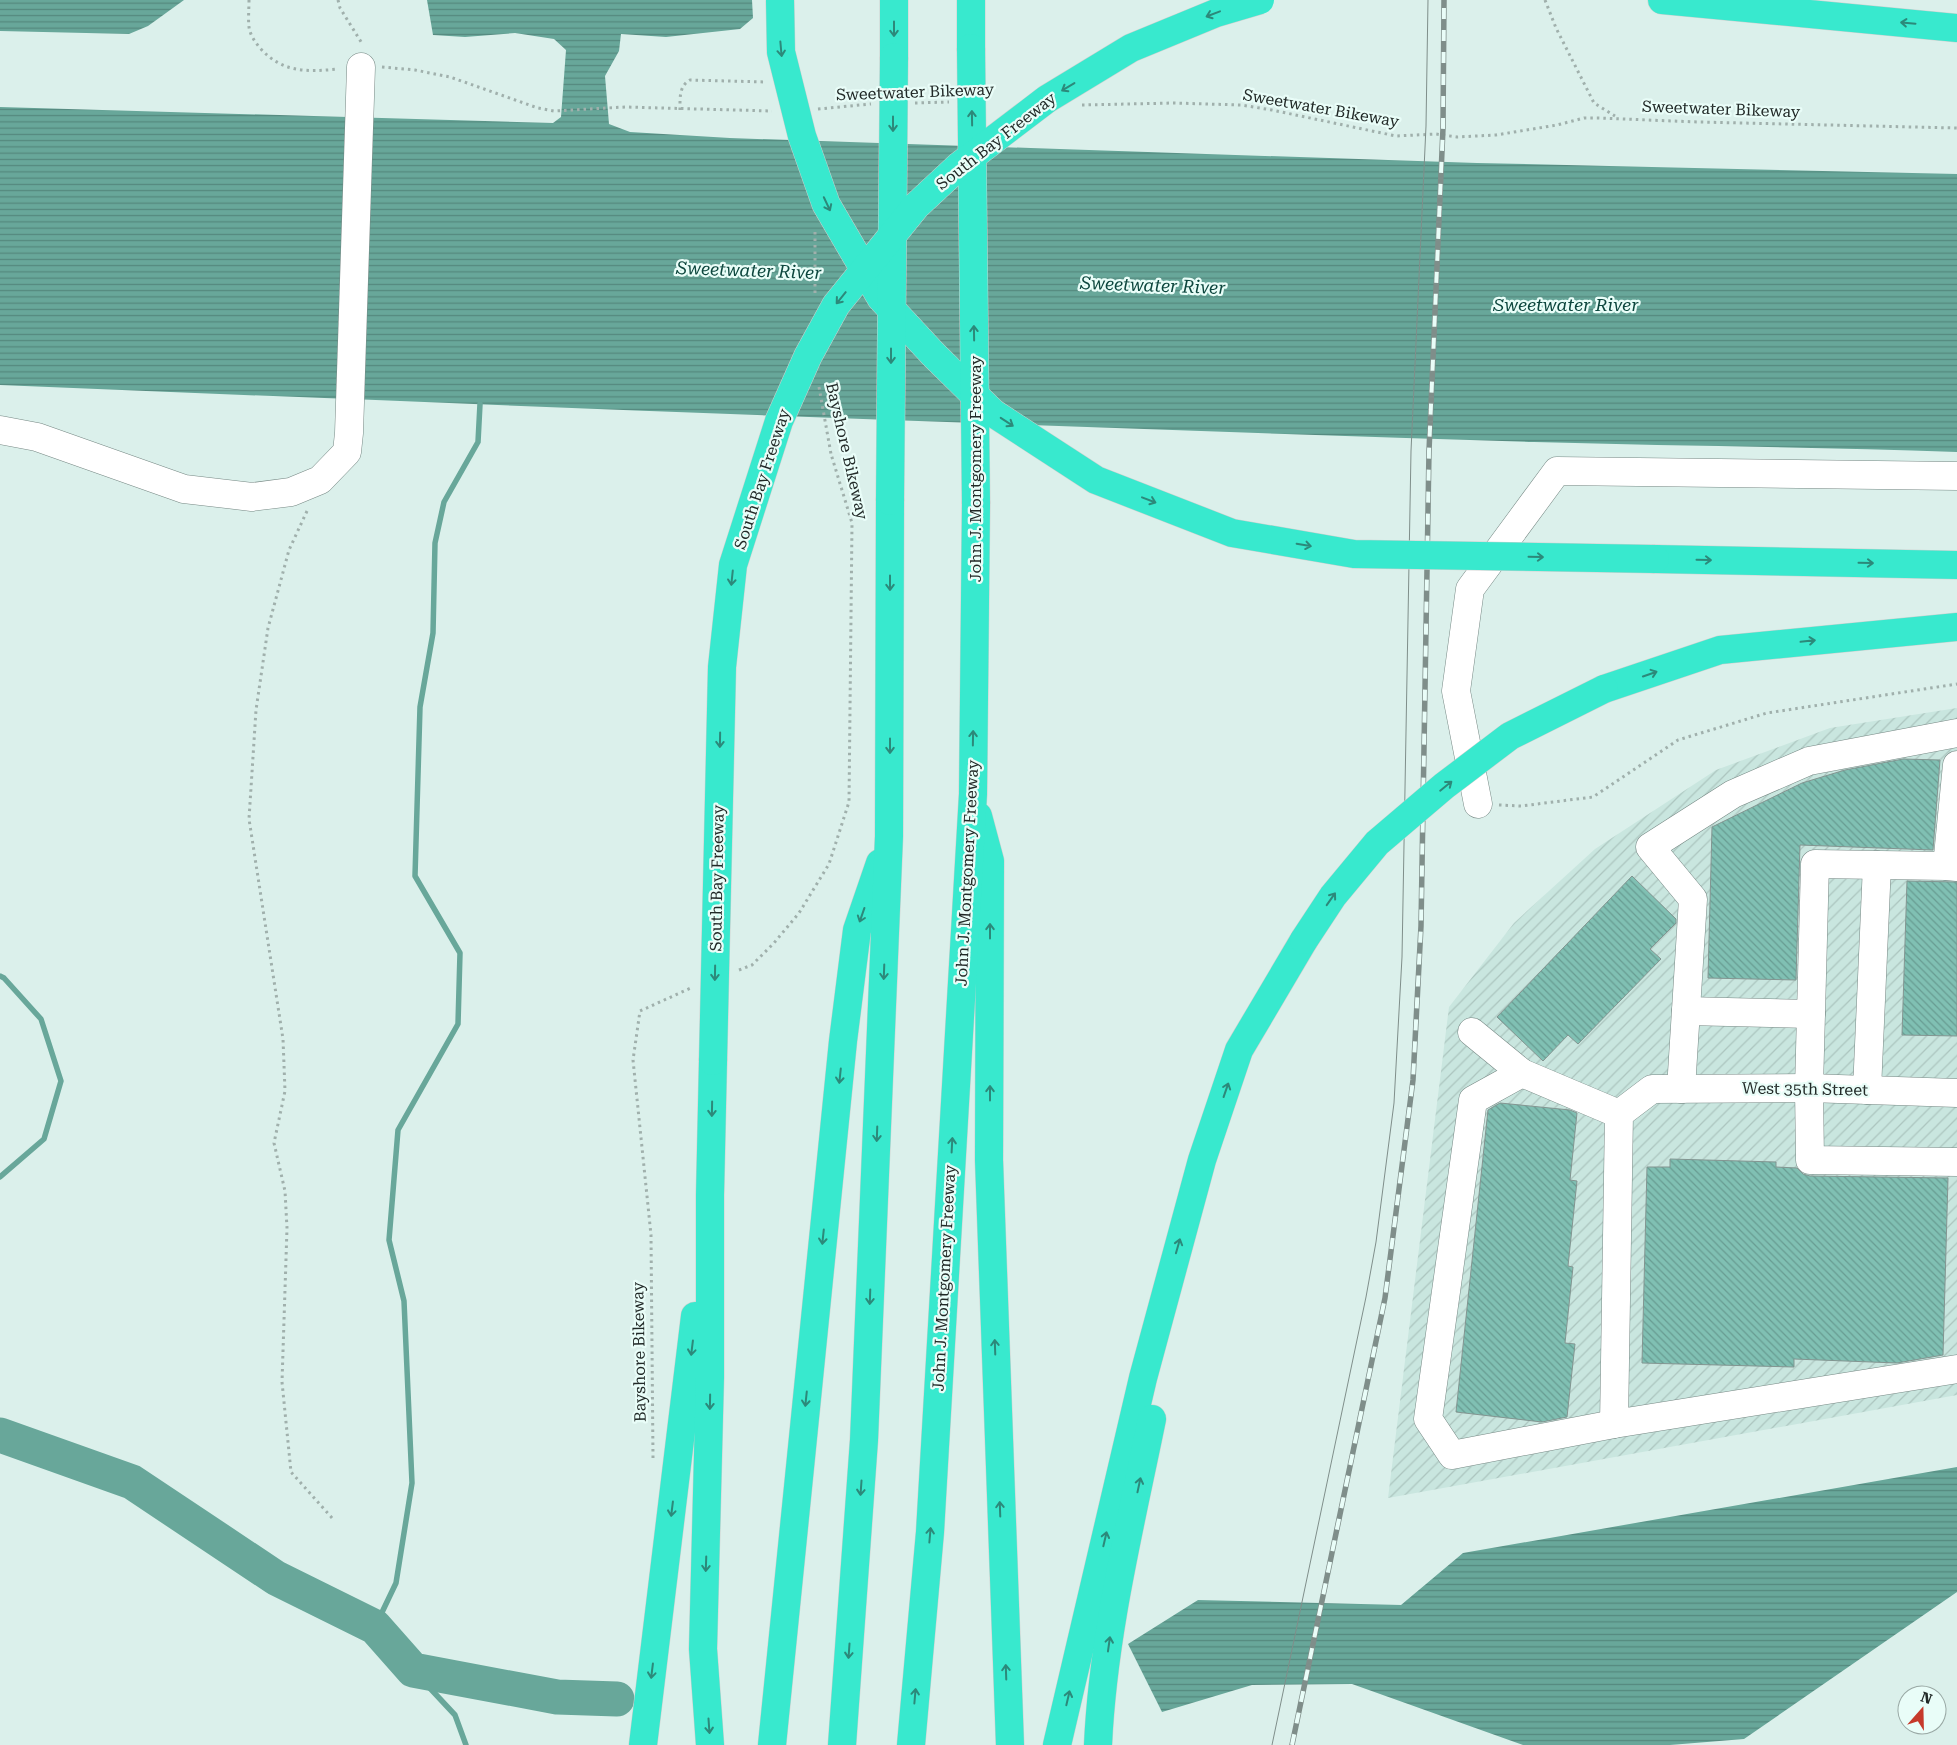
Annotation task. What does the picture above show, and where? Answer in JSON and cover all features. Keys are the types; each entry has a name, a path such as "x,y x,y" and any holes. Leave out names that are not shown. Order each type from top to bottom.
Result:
{"highway":[{"path":"780,0 781,52 802,136 826,204 882,298 933,354 993,413 1096,480 1232,533 1354,554 1957,565"},
{"path":"842,1745 864,1440 889,836 894,0"},
{"name":"John J. Montgomery Freeway","path":"911,1745 930,1532 972,794 976,504 971,0"},
{"name":"South Bay Freeway","path":"710,1195 722,667 733,565 778,421 808,356 836,305 916,206 959,166 1047,100 1131,48 1216,13 1260,0"},
{"path":"1674,1 1957,28"},
{"path":"1057,1745 1143,1378 1202,1160 1239,1050 1304,940 1333,896 1377,843 1444,786 1510,736 1604,689 1720,650 1957,627"},
{"path":"972,794 990,861 989,1160 1009,1733"},
{"path":"772,1745 831,1159 857,930 889,836"},
{"path":"643,1745 710,1195"},
{"path":"710,1195 710,1377 703,1649 710,1745"},
{"path":"1098,1745 1100,1708 1117,1589 1160,1385 1167,1286"}],"street":[{"path":"0,430 37,436 184,490 252,497 290,492 320,480 347,452 349,433 364,58"},
{"path":"1478,804 1456,691 1470,589 1557,471 1957,476"},
{"path":"1681,1089 1694,899 1650,847 1733,794 1809,761 1957,733"},
{"path":"1957,765 1952,867 1815,864 1809,1088 1810,1160 1957,1162"},
{"path":"1867,1090 1877,865"},
{"path":"1686,1010 1811,1014"},
{"path":"1472,1032 1522,1073 1619,1114 1614,1424"},
{"path":"1522,1073 1472,1100 1428,1418 1452,1455 1614,1424 1957,1370"},
{"name":"West 35th Street","path":"1619,1114 1652,1089 1809,1088 1957,1093"}],"path":[{"path":"338,0 364,58"},
{"path":"1545,0 1556,28 1594,103 1605,112 1618,118"},
{"path":"680,110 681,90 683,85 690,80 774,82"},
{"name":"Sweetwater Bikeway","path":"912,103 951,102"},
{"name":"Sweetwater Bikeway","path":"814,103 814,111 873,104"},
{"name":"Sweetwater Bikeway","path":"1074,104 1174,103 1241,106 1272,110 1396,136 1436,134 1457,137 1496,135 1557,125 1584,118 1957,128"},
{"path":"538,108 554,110 625,107 680,110 776,111"},
{"path":"815,227 816,302"},
{"name":"Bayshore Bikeway","path":"752,965 774,944 799,913 829,864 849,802 852,523 831,454 819,386"},
{"path":"320,480 290,550 268,628 256,710 249,819 283,1039 285,1091 274,1144 285,1191 287,1228 282,1382 291,1472 333,1519"},
{"path":"1478,804 1521,806 1593,798 1678,740 1767,713 1957,684"},
{"name":"Bayshore Bikeway","path":"653,1460 651,1235 633,1060 640,1011 688,989"}],"shaded area":[{"path":"1957,708 1957,1395 1388,1498 1449,1007 1514,923 1595,849 1716,770 1830,728"}],"water":[{"path":"0,0 184,0 148,26 129,34 0,31"},
{"name":"Sweetwater River","path":"427,0 752,0 753,18 740,29 666,37 621,34 619,51 605,76 609,124 630,132 730,138 1477,163 1957,174 1957,452 1534,442 1151,429 0,385 0,107 553,123 561,117 566,50 554,39 515,33 465,37 433,35"},
{"path":"1957,1467 1957,1592 1744,1739 1670,1745 1523,1745 1352,1684 1252,1685 1162,1712 1128,1644 1198,1600 1401,1605 1463,1553"}],"building":[{"path":"1903,759 1940,760 1933,850 1800,845 1796,980 1708,978 1712,827 1802,783 1845,770"},
{"path":"1632,876 1676,919 1676,923 1650,949 1661,959 1578,1044 1568,1035 1543,1061 1497,1017"},
{"path":"1907,881 1957,882 1957,1036 1902,1035"},
{"path":"1500,1103 1570,1110 1577,1113 1570,1180 1577,1181 1568,1266 1573,1267 1565,1343 1575,1344 1567,1417 1542,1422 1456,1412 1488,1110"},
{"path":"1670,1159 1776,1162 1776,1167 1797,1168 1803,1174 1810,1176 1948,1178 1943,1355 1897,1363 1794,1359 1794,1367 1642,1363 1647,1167 1670,1167"}],"waterway":[{"path":"375,1627 396,1583 412,1483 404,1301 389,1240 398,1130 458,1024 460,953 415,876 420,707 433,633 435,543 444,502 478,442 480,404"},
{"path":"0,976 4,978 41,1019 61,1081 44,1139 0,1177"},
{"path":"0,1435 132,1482 276,1578 375,1627 413,1670 557,1697 617,1699"},
{"path":"413,1670 455,1715 466,1745"}],"tram line":[{"path":"1272,1745 1366,1297 1376,1242 1394,1103 1402,957 1411,451 1426,126 1428,0"}],"railway":[{"path":"1292,1745 1385,1298 1413,1080 1421,926 1429,451 1443,128 1444,0"}]}
